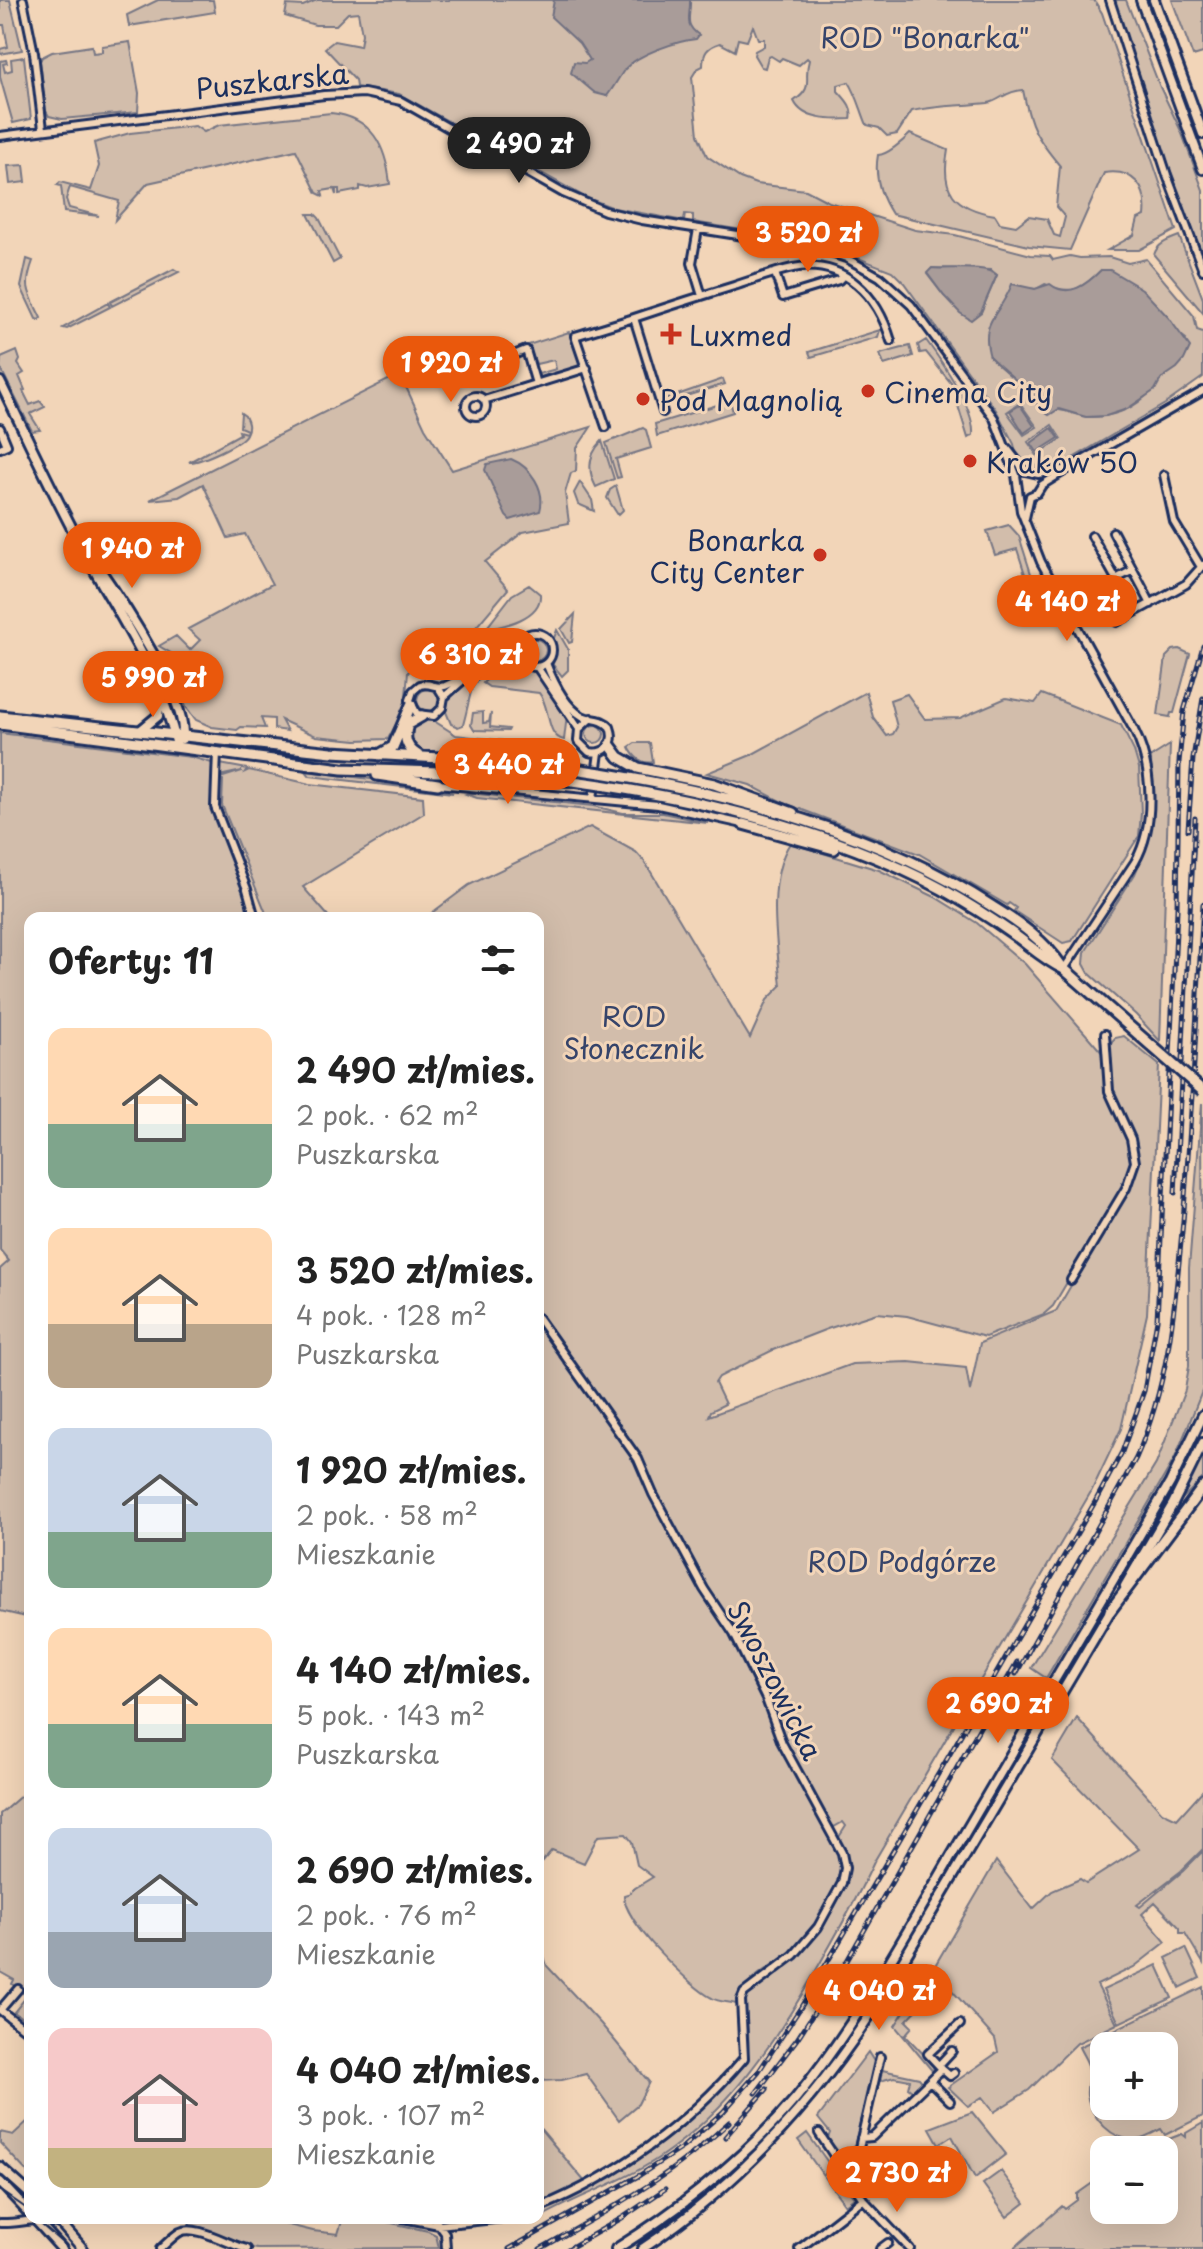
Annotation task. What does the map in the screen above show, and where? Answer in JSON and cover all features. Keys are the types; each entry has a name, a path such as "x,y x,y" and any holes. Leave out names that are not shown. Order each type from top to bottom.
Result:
{"main road":[{"path":"1141,0 1203,169"},
{"path":"1154,0 1203,134"},
{"path":"0,382 78,540 143,655 179,735"},
{"path":"78,540 113,589 163,672 177,705 177,746"},
{"path":"141,730 158,716 160,693"},
{"path":"375,756 393,747 411,705"},
{"path":"0,716 375,756 477,760 574,769 700,791 813,825 884,848 980,898 1047,947 1064,969 1203,1091"},
{"path":"422,716 408,724 406,742 413,753 424,759"},
{"path":"0,724 217,751 438,784"},
{"path":"610,745 619,757 638,768 747,794 798,815 813,825"},
{"path":"342,769 503,774 573,781 648,792 772,822 880,860 940,888 981,912 1047,961 1064,969"},
{"path":"743,824 880,860"},
{"path":"616,2249 673,2211 740,2156 795,2098 837,2043 897,1948 1180,1467 1203,1415"},
{"path":"642,2249 698,2208 757,2157 807,2102 846,2052 1173,1504 1203,1443"},
{"path":"1110,1611 1203,1487"},
{"path":"0,2167 24,2189"},
{"path":"0,2182 24,2208"},
{"path":"40,2224 62,2249"},
{"path":"63,2226 83,2249"}],"street":[{"path":"23,0 34,53 43,129"},
{"path":"1110,0 1203,270"},
{"name":"Puszkarska","path":"0,134 335,93 373,94 413,107 583,202 634,219 822,250 855,262 880,277 911,305 990,411 1017,478"},
{"path":"698,229 692,263 702,296"},
{"path":"606,427 575,336 775,273 806,267 833,271 843,276 860,286 874,302 891,341"},
{"path":"775,273 783,297 839,280 843,276"},
{"path":"634,318 663,412"},
{"path":"516,354 526,350 536,384"},
{"path":"484,400 587,368"},
{"path":"1066,470 1038,474 1025,471 1017,478 1017,488 1030,496 1037,493 1042,485 1066,470 1202,392"},
{"path":"0,428 7,445 0,448"},
{"name":"Puszkarska","path":"1005,446 1025,471"},
{"path":"1038,474 1042,485"},
{"path":"1117,622 1186,584 1202,566 1174,522 1164,475"},
{"path":"1021,493 1021,507 1044,568 1137,736 1147,778 1148,821 1138,857 1064,969"},
{"path":"1025,518 1030,496"},
{"path":"1113,532 1151,604"},
{"path":"1092,536 1116,579 1133,570"},
{"path":"438,687 472,671 499,651 519,643 532,633 546,637 552,650 546,663 537,667 506,655 489,660"},
{"path":"519,643 520,659"},
{"path":"546,663 558,689 573,709 591,718 602,719 610,727 613,736 610,745 599,752 584,749"},
{"path":"537,667 579,729 578,741 584,749 586,760 582,798"},
{"path":"444,697 438,687 429,683 420,685 411,696 411,705 422,716 438,713 444,697 472,671"},
{"path":"579,729 591,718"},
{"path":"217,751 215,807 253,912"},
{"path":"593,799 599,752"},
{"path":"438,784 658,805 743,824"},
{"path":"1071,1280 1126,1188 1134,1168 1131,1139 1109,1091 1105,1034"},
{"name":"Swoszowicka","path":"544,1326 638,1459 653,1494 704,1589 734,1634 766,1699 782,1743 842,1853 845,1868 842,1883 818,1927 794,1955 744,1993 741,2000 744,2058 712,2095 648,2149 586,2186 544,2205"},
{"path":"18,1989 0,2010 24,2028"},
{"path":"954,2073 950,2076 928,2054 960,2024"},
{"path":"861,2138 872,2137 930,2081 952,2051"},
{"path":"847,2176 856,2161 880,2057"},
{"path":"930,2081 950,2101"},
{"path":"819,2133 863,2199 910,2249"},
{"path":"799,2249 863,2199"},
{"path":"0,2223 24,2222"},
{"path":"58,2224 63,2226"},
{"path":"434,2224 448,2224"},
{"path":"439,2225 445,2233 446,2249"},
{"path":"160,2249 180,2232 198,2230 232,2246 247,2249"},
{"path":"880,2249 888,2243"}],"green space":[{"path":"0,0 10,0 22,50 0,54 0,49 8,47 4,25 0,25"},
{"path":"158,0 213,0 215,12 129,26 127,15"},
{"name":"ROD \"Bonarka\"","path":"317,0 1094,0 1102,13 1176,230 1139,250 1108,250 1134,235 1138,219 1145,216 1141,188 1131,177 1114,172 1104,173 1070,250 1029,246 892,214 879,186 878,155 890,150 910,134 948,150 946,176 953,195 960,202 969,208 995,215 1000,223 1016,226 1029,216 1047,219 1054,235 1060,237 1065,217 1056,207 1060,166 1035,131 1023,90 988,103 912,111 897,134 887,136 879,128 867,125 849,82 838,85 838,91 850,107 851,119 819,118 798,108 794,101 806,87 809,60 807,58 799,65 771,56 765,68 761,67 754,55 764,46 764,39 758,39 753,26 747,41 738,39 735,51 720,43 709,49 703,66 692,77 698,135 707,156 740,178 756,184 806,190 829,202 915,230 955,235 1031,255 1050,256 1053,260 1070,256 1109,257 1128,263 1146,259 1194,316 1197,330 1203,332 1203,377 1165,404 1056,468 1042,468 1017,458 1014,444 996,410 904,283 892,271 817,242 693,222 693,215 685,214 684,221 614,208 585,197 399,94 356,87 355,80 325,48 334,41 360,46 362,34 358,12 348,13 336,25 315,25 285,16 287,5 303,6","holes":["932,268 991,270 997,275 981,312 944,296 927,274","1101,270 1168,317 1177,332 1186,339 1149,393 1124,410 1090,417 1059,410 1040,410 1024,388 990,357 992,323 999,309 1027,288 1036,289 1045,284 1062,290 1076,289","1020,403 1037,427 1024,435 1007,412","1052,425 1061,439 1037,455 1028,442"]},
{"path":"1114,0 1126,0 1203,190 1203,257 1171,173"},
{"path":"1172,0 1203,0 1203,53 1193,56"},
{"path":"130,42 139,93 138,112 62,119 49,116 40,61 42,57 52,52 92,46 93,53 102,52 102,46"},
{"path":"24,57 31,119 13,123 0,77 0,61 6,60 7,63 3,64 5,72 12,70 11,59"},
{"path":"331,113 357,120 367,127 385,157 390,184 367,188 360,186 360,190 339,194 339,189 336,189 336,195 334,189 322,191 323,196 317,193 296,150 148,183 115,220 119,201 70,187 66,199 69,208 99,216 64,212 61,186 57,185 60,182 91,190 99,166 94,143 130,133 195,126 204,132 219,125"},
{"path":"24,165 26,182 10,184 8,166"},
{"path":"308,214 319,218 340,259 333,263"},
{"path":"1179,236 1203,299 1203,313 1154,255 1160,245"},
{"path":"27,259 33,261 28,284 41,318 39,320 21,287"},
{"path":"174,269 179,272 112,306 110,302"},
{"path":"108,303 110,307 67,329 63,328"},
{"path":"880,330 878,337 811,357 809,352"},
{"path":"569,332 581,363 578,367 540,377 538,374 556,369 554,360 536,364 528,345"},
{"path":"926,340 969,412 973,435 968,438 951,383 926,352 920,353 918,345"},
{"path":"910,346 913,356 884,365 880,354"},
{"path":"17,351 18,364 24,373 19,376 30,405 40,401 45,407 30,414 40,430 32,431 0,367 1,358"},
{"path":"400,374 425,428 452,470 591,427 577,448 576,471 571,473 565,493 569,523 523,532 485,562 508,589 436,675 431,677 420,666 408,672 405,708 388,739 316,736 281,720 287,731 274,729 274,719 261,718 265,728 241,727 237,730 212,727 196,720 186,707 170,668 174,655 159,646 176,636 190,650 200,640 188,629 272,584 245,534 228,538 203,484 179,497 150,500"},
{"path":"723,379 725,384 667,402 663,400"},
{"path":"730,401 733,412 657,436 655,424"},
{"path":"241,413 245,416 248,425 247,431 246,432 240,427"},
{"path":"643,428 651,448 616,459 621,477 617,478 606,443"},
{"path":"239,431 246,433 237,443 220,452 189,462 240,434"},
{"path":"602,441 614,479 596,487 590,463"},
{"path":"580,482 592,500 594,511 578,504 574,493"},
{"path":"616,486 623,510 618,515 607,498"},
{"path":"1009,525 1019,536 1040,602 1030,601 1024,596 1031,593 1017,549 995,555 987,531"},
{"path":"529,585 540,594 535,609 520,620 485,630 512,595"},
{"path":"575,614 572,642 569,643 561,629"},
{"path":"557,630 568,649 568,670 562,676 553,665"},
{"path":"535,639 543,642 546,650 543,658 535,661 527,658 524,650 527,642"},
{"path":"1179,649 1190,654 1174,713 1170,717 1158,715 1166,657"},
{"path":"506,657 519,664 481,677 472,688 463,725 458,727 451,724 446,712 448,701 457,690"},
{"path":"519,669 535,672 541,677 567,715 564,740 554,733 539,693 489,687 483,683"},
{"path":"428,689 436,692 439,700 436,708 428,711 420,708 417,700 420,692"},
{"path":"866,692 873,717 887,736 893,734 897,727 890,700 907,694 925,719 960,718 1006,698 1035,703 1042,694 1121,725 1139,768 1139,836 1072,941 1063,943 1014,911 1016,908 1009,903 1007,905 919,854 784,803 750,785 707,773 751,755"},
{"path":"483,712 483,723 489,722 491,713 490,727 508,731 474,730 471,725 473,713"},
{"path":"421,720 434,721 456,735 558,748 567,746 576,763 568,762 567,765 498,755 420,752 411,745 409,729"},
{"path":"591,725 599,725 604,734 602,741 591,743 586,738 586,730"},
{"path":"0,733 191,757 212,763 213,813 246,897 247,912 24,912 24,1617 0,1611 0,1269 9,1261 0,1250"},
{"path":"635,743 650,743 653,762 642,761 635,756 629,747"},
{"path":"1170,745 1160,1041 1089,973 1084,964 1085,952 1135,874 1147,845 1152,810 1151,757"},
{"path":"220,764 310,784 423,797 424,813 303,887 325,912 266,912 222,805 223,780 220,778 242,771 219,776"},
{"path":"306,771 436,787 453,793 310,776"},
{"path":"466,794 593,806 623,813 663,813 708,823 477,798"},
{"path":"590,827 636,852 645,862 750,1038 767,1000 781,986 776,893 778,875 790,843 879,870 935,897 977,923 1025,964 1104,1055 1108,1095 1129,1141 1132,1157 1124,1186 1053,1306 1044,1314 985,1337 907,1316 877,1313 773,1350 719,1377 715,1383 725,1404 711,1411 709,1416 852,1364 909,1362 966,1368 970,1391 980,1343 1056,1311 1134,1179 1137,1154 1112,1095 1108,1070 1109,1045 1115,1038 1124,1036 1159,1065 1147,1314 1121,1429 1092,1490 875,1860 799,1999 748,2074 708,2118 660,2157 544,2216 544,2210 594,2186 665,2140 740,2068 748,2053 745,1997 791,1961 826,1922 847,1875 846,1858 839,1837 846,1826 843,1822 834,1827 830,1823 789,1753 736,1634 705,1585 634,1448 544,1323 544,912 433,912 469,885"},
{"path":"1202,1103 1203,1389 1175,1458 1046,1678 1031,1668 1156,1464 1185,1390 1189,1366 1189,1268"},
{"path":"544,1330 631,1451 731,1633 839,1853 839,1879 829,1906 813,1931 794,1950 752,1980 736,2004 714,1999 689,1981 634,1920 624,1895 653,1877 637,1865 632,1842 626,1834 598,1836 584,1863 552,1850 544,1860"},
{"path":"1203,1452 1203,1478 1177,1504 1177,1502"},
{"path":"1077,1718 1162,1812 1177,1819 1203,1790 1203,1849 1181,1871 1137,1905 1140,1907 1183,1871 1203,1851 1203,1963 1185,1933 1180,1933 1180,1928 1155,1902 1142,1914 1166,1942 1134,1967 1097,1985 1117,2024 1100,2032 1090,2032 1090,2037 1077,2043 1029,2090 994,2112 982,2097 968,2106 948,2087 998,2052 995,2039 933,1969 996,1861 1033,1909 1052,1891 1080,1879 1086,1883 1139,1849 1052,1760"},
{"path":"24,1793 24,1994 12,1984 14,1980 0,1972 0,1814"},
{"path":"1186,1948 1200,1978 1180,1988 1166,1958"},
{"path":"544,1956 547,1966 649,2082 638,2104 619,2120 586,2074 544,2081"},
{"path":"1157,1965 1172,1998 1119,2023 1103,1990"},
{"path":"929,1973 939,1987 906,2021 912,2027 905,2035 933,2064 934,2073 895,2026"},
{"path":"1203,1987 1203,2116 1165,2135 1161,2129 1146,2136 1117,2136 1098,2120 1178,2120 1178,2032 1110,2032"},
{"path":"24,2000 24,2020 14,2012"},
{"path":"1090,2042 1090,2104 1087,2093 1087,2061 1079,2047"},
{"path":"868,2052 875,2063 849,2166 828,2138 830,2133 818,2118"},
{"path":"882,2070 919,2078 923,2083 871,2134 912,2091 908,2088 910,2080 894,2077 880,2081"},
{"path":"972,2112 1006,2154 975,2178 952,2136 939,2144 930,2128"},
{"path":"1203,2123 1203,2249 1013,2249 1062,2206 1065,2209 1077,2200 1077,2194 1090,2185 1090,2224 1178,2224 1177,2136 1182,2134 1186,2137 1186,2133"},
{"path":"24,2125 24,2169 0,2143 0,2132 13,2135"},
{"path":"544,2133 585,2182 544,2201"},
{"path":"807,2133 832,2168 823,2175 798,2140"},
{"path":"834,2171 854,2198 845,2205 825,2177"},
{"path":"1001,2171 1025,2203 1007,2217 983,2184"},
{"path":"284,2224 338,2234 341,2224 396,2224 436,2235 439,2248 257,2249 233,2244 190,2226"}],"shaded area":[{"path":"554,0 690,0 689,23 699,35 696,39 658,49 631,63 607,96 595,93 571,73 574,62 590,60 579,43 551,17"},
{"path":"932,268 975,268 997,275 981,312 971,320 960,313 927,273"},
{"path":"1101,270 1110,270 1142,289 1190,347 1184,360 1161,379 1155,390 1127,409 1106,416 1086,417 1059,409 1049,415 990,357 987,344 989,326 1012,284 1035,289 1050,284 1071,290 1084,285"},
{"path":"1020,405 1034,426 1024,433 1010,411"},
{"path":"1052,428 1059,438 1037,452 1031,443"},
{"path":"511,459 531,473 539,487 541,503 540,511 510,520 485,470 487,464"}],"tram line":[{"path":"0,2190 24,2207"},
{"path":"41,2224 69,2249"}],"railway":[{"path":"509,2249 640,2175 683,2147 723,2112 759,2071 801,2007 947,1759 1122,1452 1144,1391 1157,1320 1177,910 1179,762 1184,711 1203,646"},
{"path":"1188,830 1193,758 1203,698"},
{"path":"1175,1193 1195,818"},
{"path":"1016,1674 1136,1458 1157,1400 1174,1312 1183,1221 1203,904"},
{"path":"756,2093 797,2039 844,1966 1017,1662"},
{"path":"725,2137 767,2089"},
{"path":"540,2249 662,2176 729,2122"},
{"path":"568,2249 665,2189"}],"place":[{"name":"Luxmed","path":"671,334"},
{"name":"Cinema City","path":"868,391"},
{"name":"Pod Magnolią","path":"643,399"},
{"name":"Kraków 50","path":"970,461"},
{"name":"Bonarka City Center","path":"820,555"}],"park label":[{"name":"ROD Słonecznik","path":"634,1031"},
{"name":"ROD Podgórze","path":"902,1560"}]}
